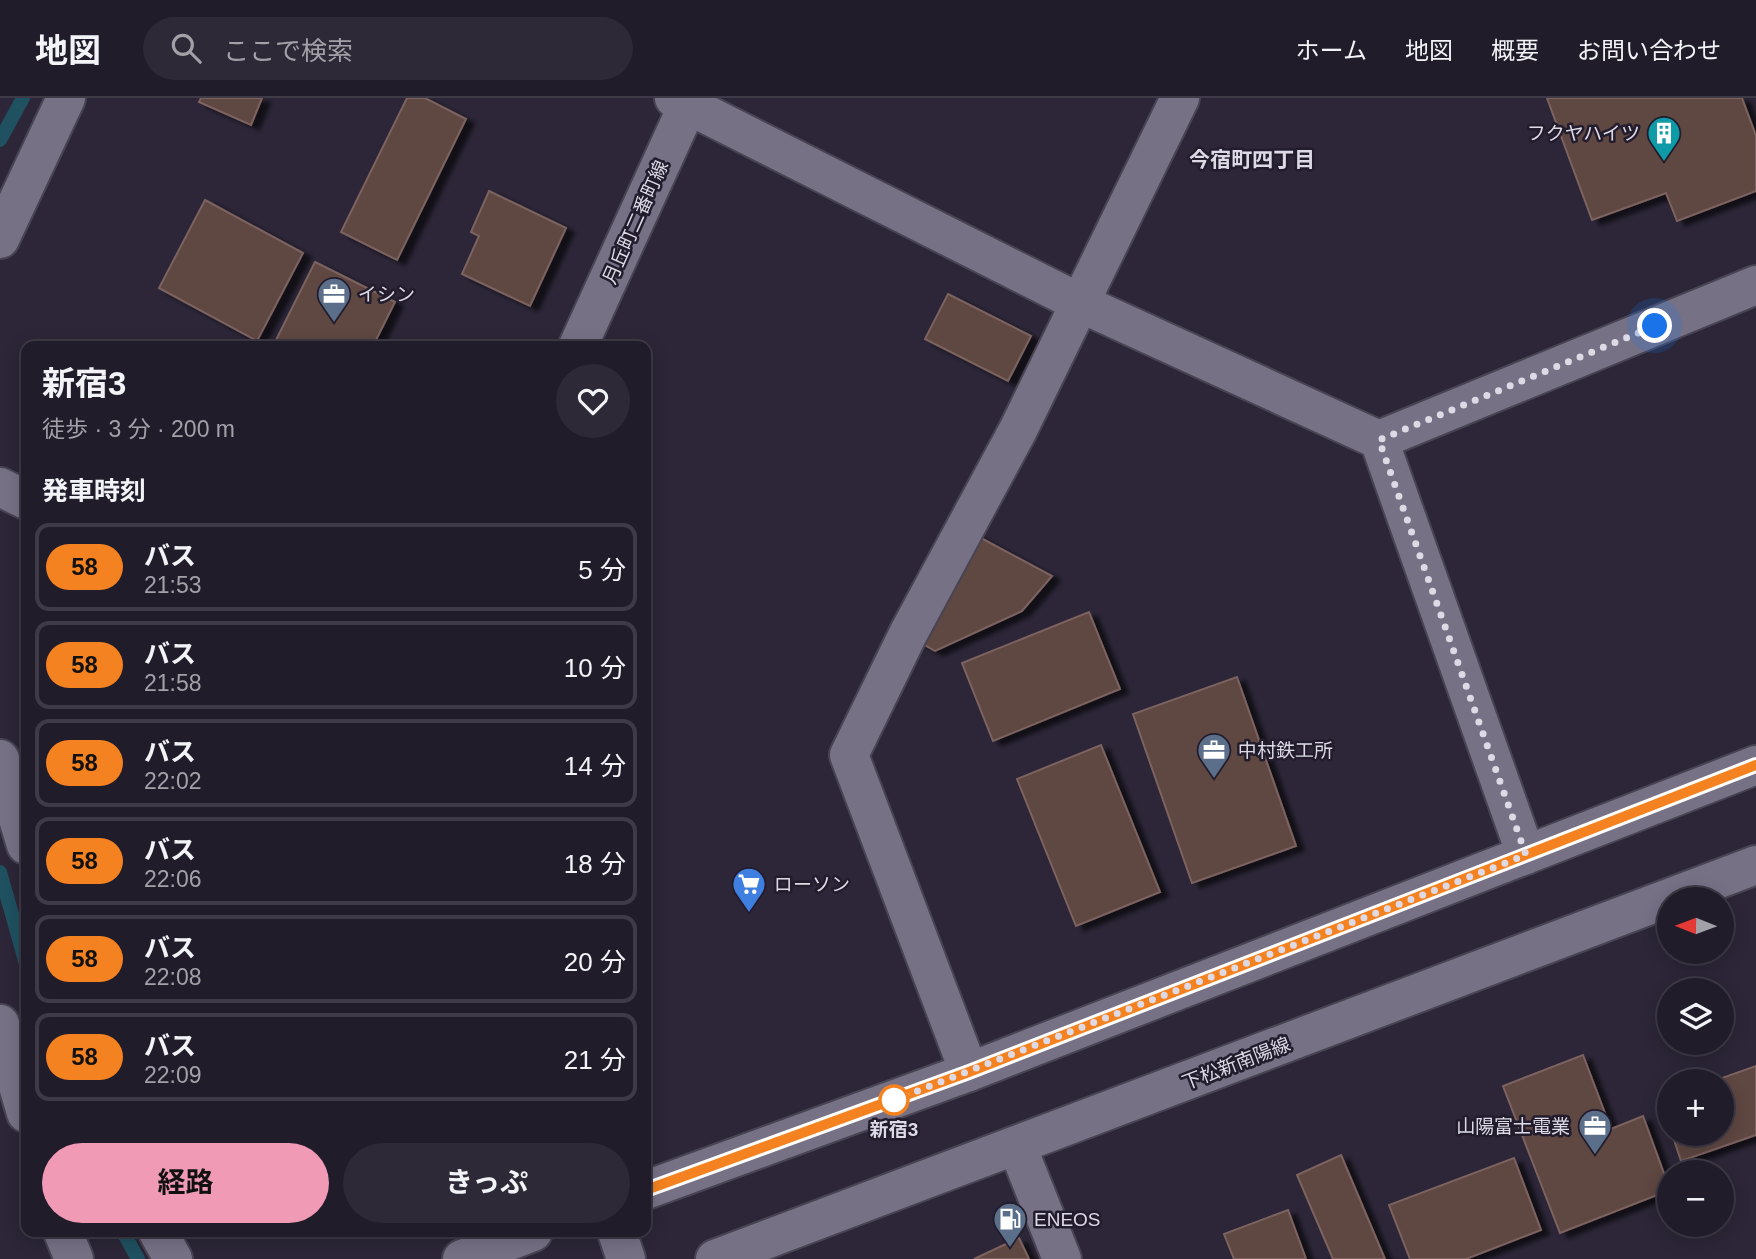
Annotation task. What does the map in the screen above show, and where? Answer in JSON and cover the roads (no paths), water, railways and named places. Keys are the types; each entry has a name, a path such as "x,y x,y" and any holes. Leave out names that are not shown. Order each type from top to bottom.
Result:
{"street":[{"path":"0,239 66,98"},
{"path":"969,1072 849,755 908,634 1017,430 1180,98"},
{"path":"684,100 1080,303 1379,440 1526,855"},
{"name":"月丘町二番町線","path":"580,341 684,100"},
{"path":"1379,440 1756,285"},
{"path":"0,487 21,498"},
{"path":"0,759 21,828"},
{"path":"651,1188 969,1072 1756,765"},
{"name":"下松新南陽線","path":"715,1259 1756,865"},
{"path":"0,1024 21,1096"},
{"path":"1017,1146 1062,1259"},
{"path":"65,1237 74,1259"},
{"path":"161,1237 173,1259"},
{"path":"462,1259 520,1237"},
{"path":"619,1237 626,1259"}],"waterway":[{"path":"0,140 23,98"},
{"path":"0,872 21,946"},
{"path":"126,1237 138,1259"}],"place":[{"name":"フクヤハイツ","path":"1664,163"},
{"name":"イシン","path":"334,324"},
{"name":"中村鉄工所","path":"1214,780"},
{"name":"ローソン","path":"749,914"},
{"name":"新宿3","path":"894,1100"},
{"name":"山陽富士電業","path":"1595,1156"},
{"name":"ENEOS","path":"1010,1249"}],"district":[{"name":"今宿町四丁目","path":"1252,160"}]}
